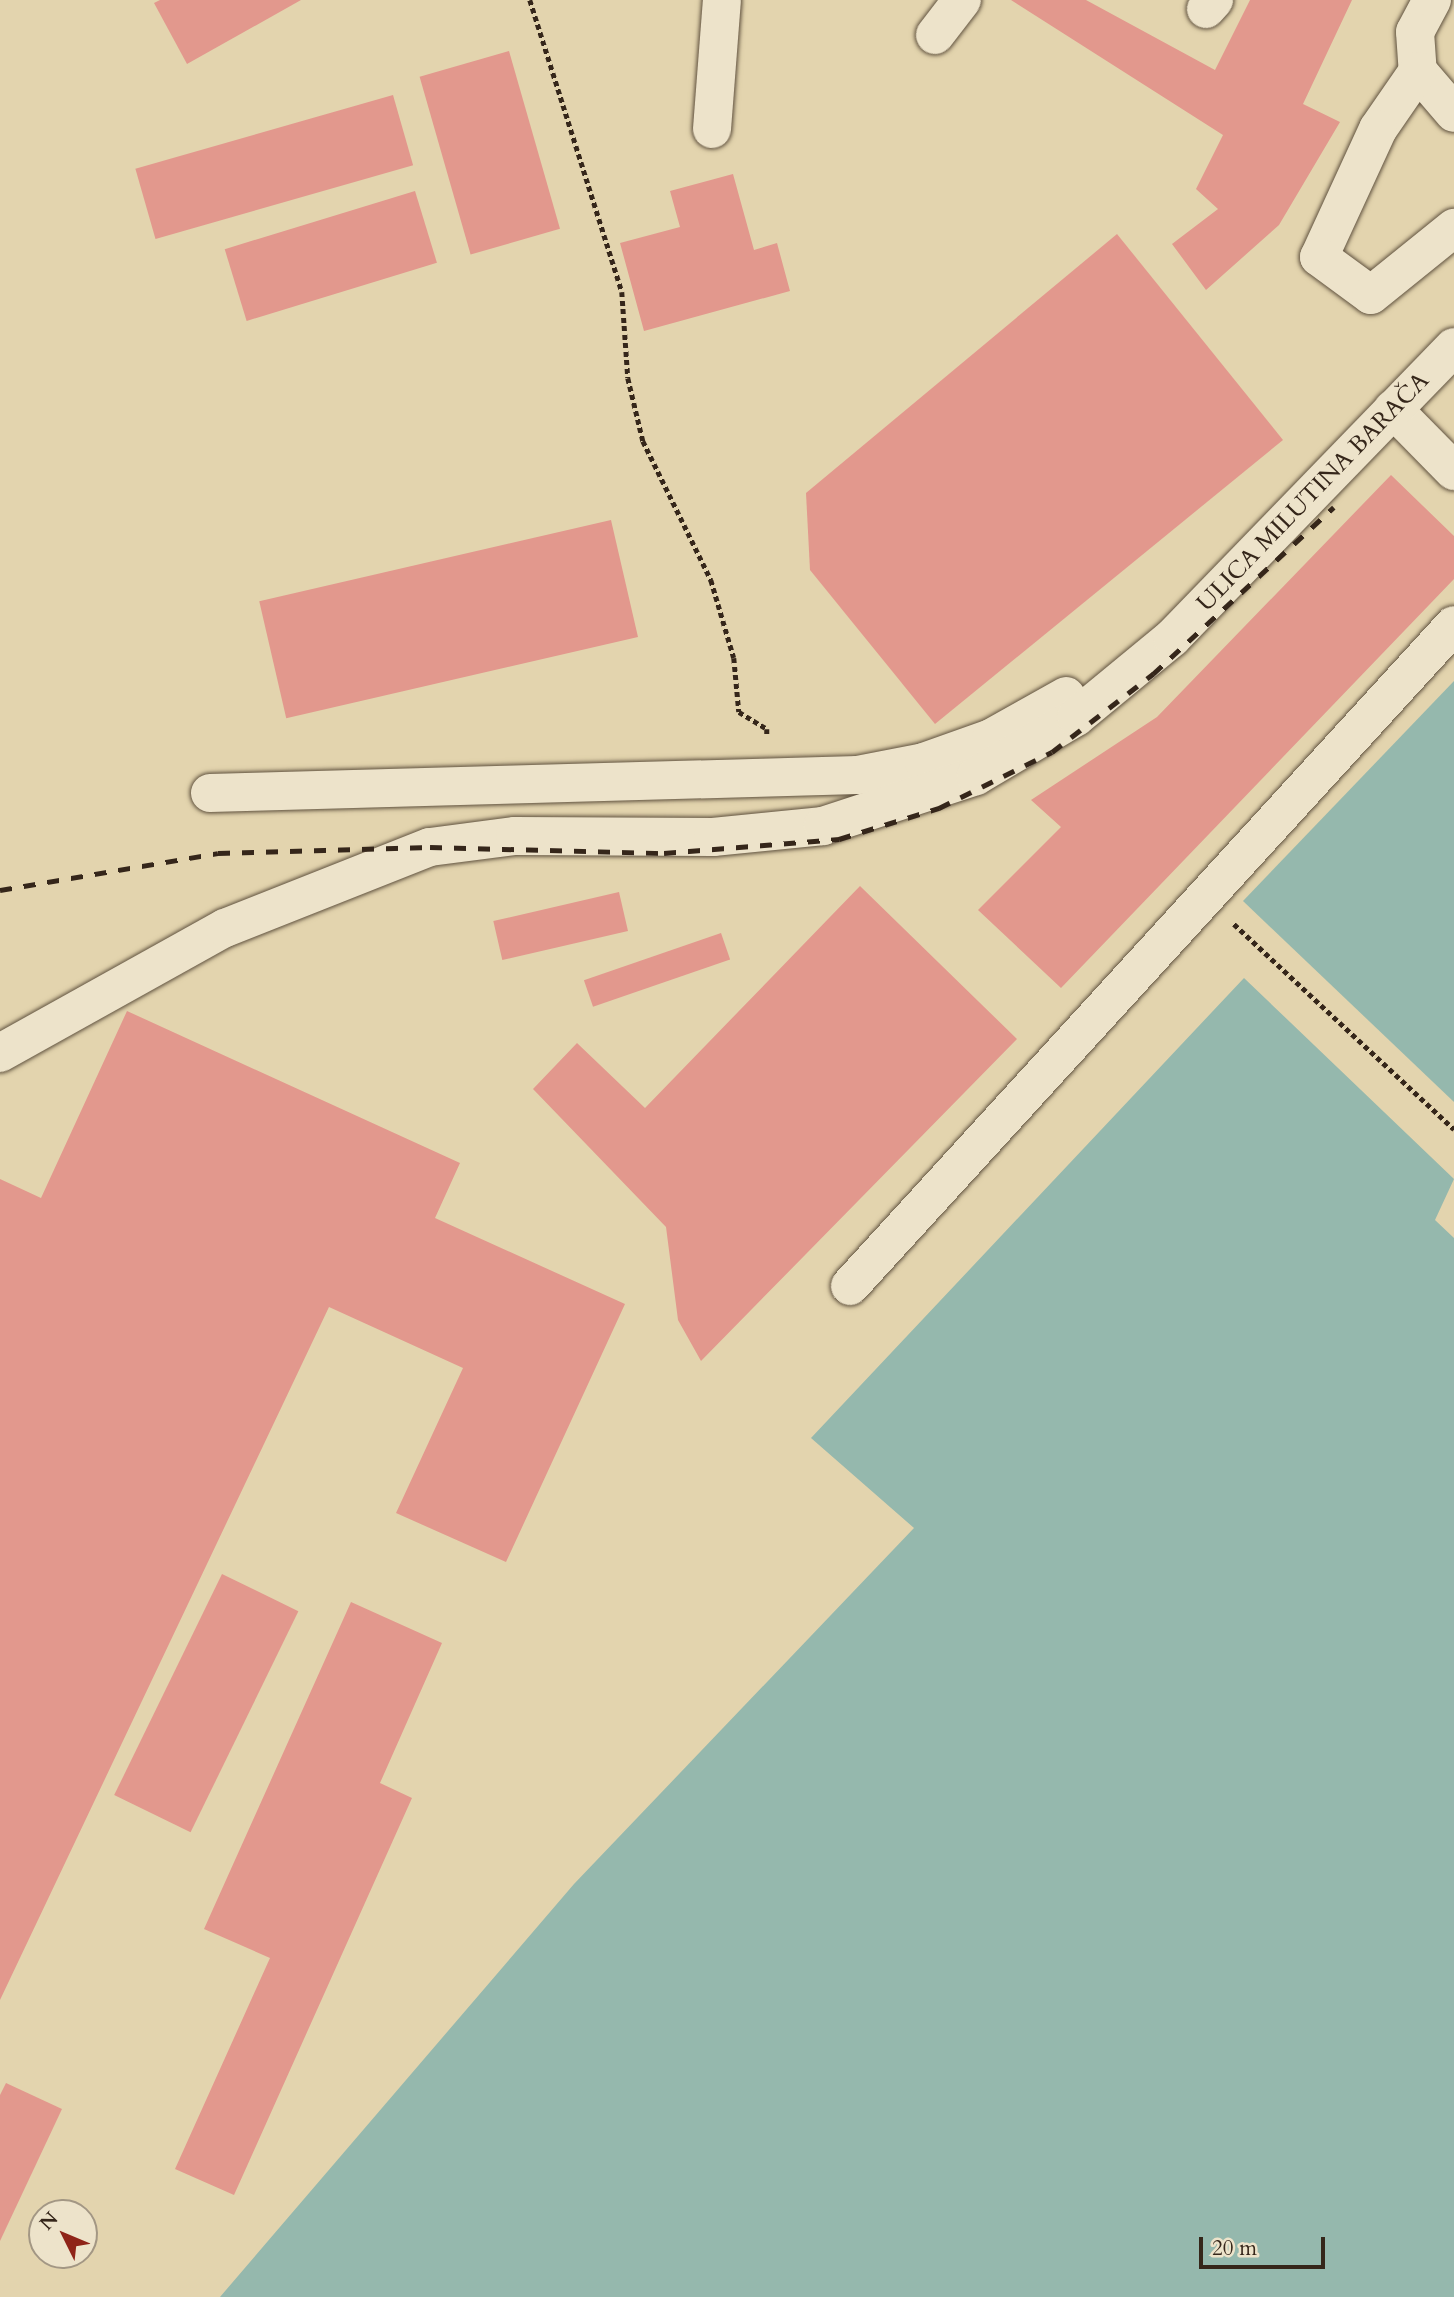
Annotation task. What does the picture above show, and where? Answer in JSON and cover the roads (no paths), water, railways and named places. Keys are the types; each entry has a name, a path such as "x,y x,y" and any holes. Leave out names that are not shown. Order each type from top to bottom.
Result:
{"street":[{"path":"712,129 722,0"},
{"path":"935,35 962,0"},
{"path":"1432,0 1415,32 1418,71 1454,113"},
{"path":"1418,71 1378,129 1319,257 1370,295 1454,228"},
{"name":"ULICA MILUTINA BARAČA","path":"1172,638 1454,347"},
{"path":"1393,409 1454,471"},
{"path":"850,1286 1454,625"},
{"path":"210,793 858,775 924,762 991,738 1172,638"},
{"path":"0,1053 225,928 430,847 515,836 713,837 822,826 976,776 1076,717 1172,638"}],"water":[{"path":"1454,681 1454,1102 1243,901"},
{"path":"1244,978 1454,1179 1435,1220 1454,1238 1454,2297 220,2297 574,1884 914,1528 811,1438"}],"railway":[{"path":"0,890 218,853 430,847 664,853 839,839 939,808 1052,752 1153,674 1334,507"}]}
